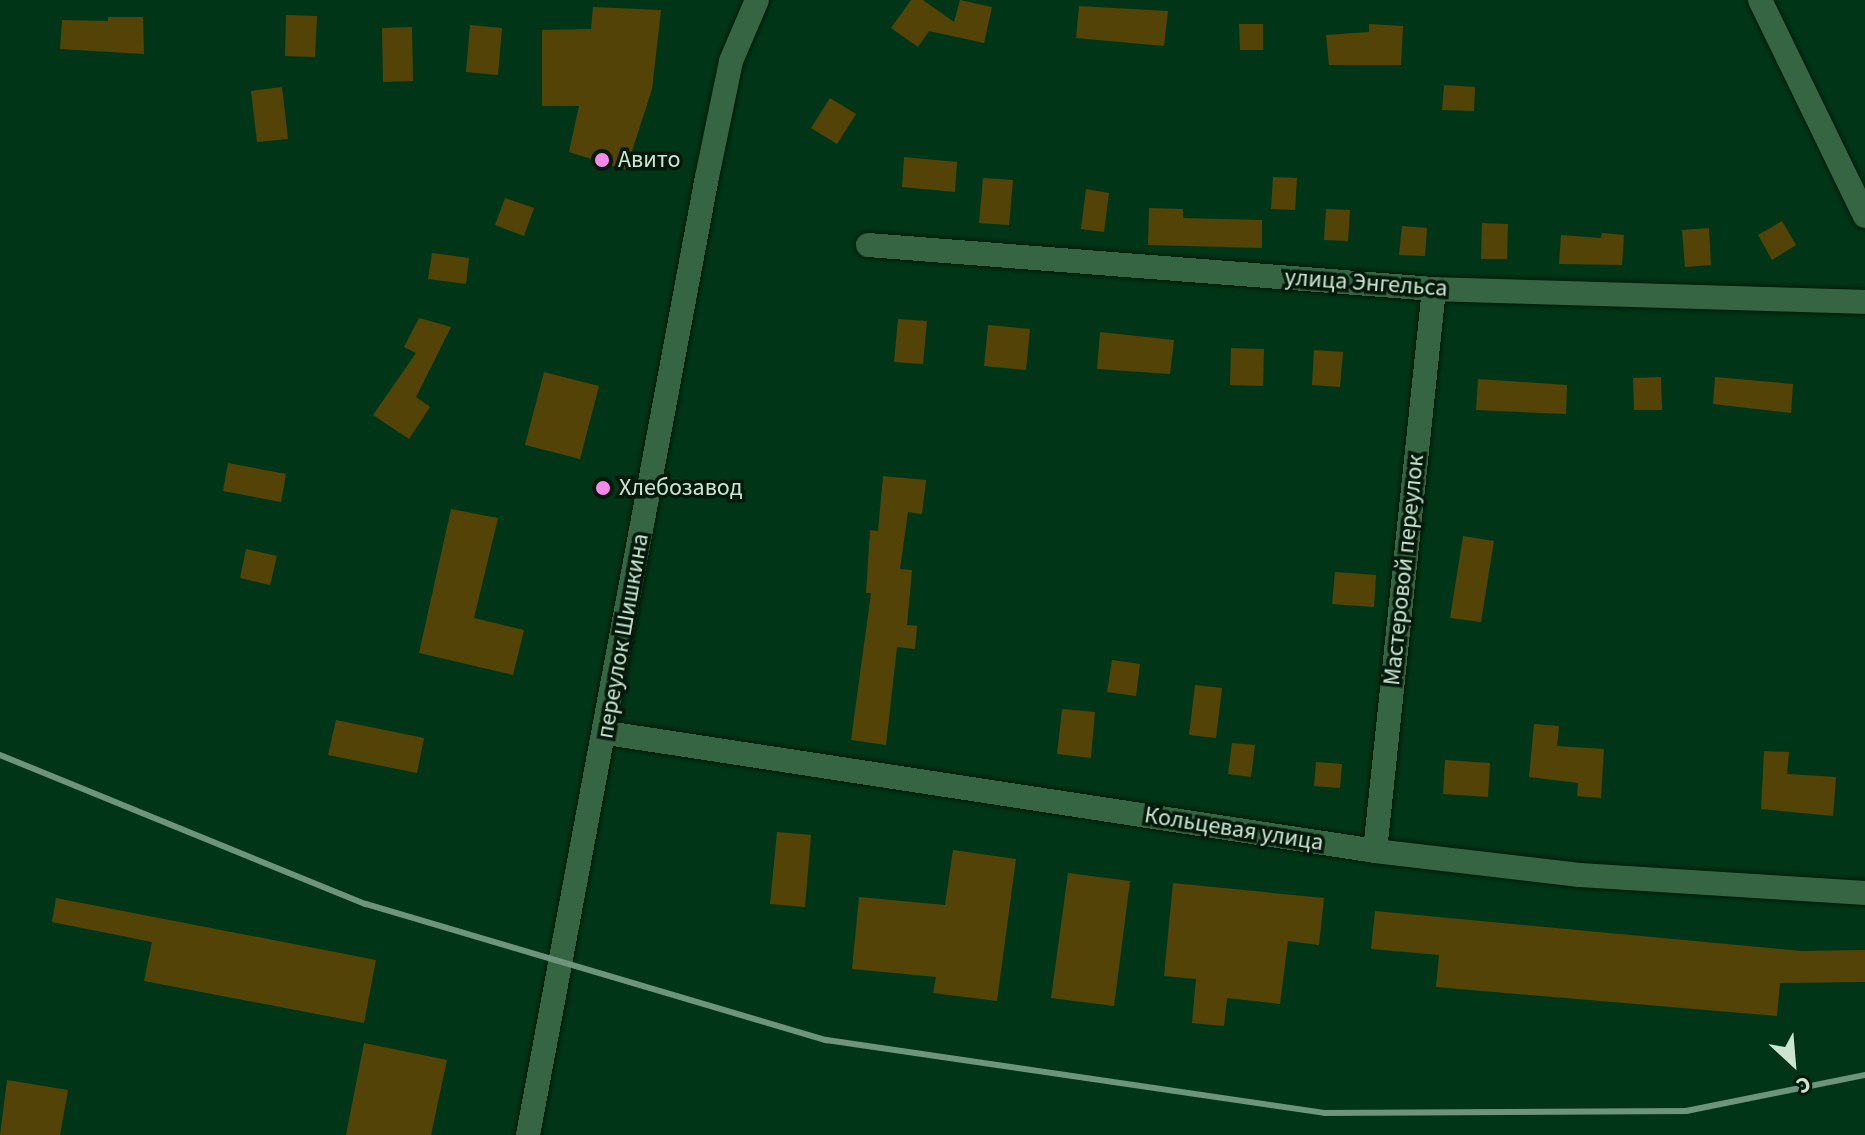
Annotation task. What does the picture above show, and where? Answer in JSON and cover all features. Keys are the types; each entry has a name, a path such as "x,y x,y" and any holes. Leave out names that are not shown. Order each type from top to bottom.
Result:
{"street":[{"name":"переулок Шишкина","path":"528,1135 607,733 707,177 731,61 757,0"},
{"path":"1760,0 1865,216"},
{"name":"улица Энгельса","path":"868,245 1434,289 1865,302"},
{"name":"Мастеровой переулок","path":"1375,851 1434,289"},
{"name":"Кольцевая улица","path":"607,733 1375,851 1580,875 1865,893"}],"building":[{"path":"911,0 923,0 954,22 960,0 992,7 984,43 929,31 918,47 891,28"},
{"path":"1079,6 1168,11 1164,46 1076,38"},
{"path":"593,7 661,10 652,89 626,170 569,152 579,106 542,106 542,30 591,29"},
{"path":"286,15 317,16 315,57 285,56"},
{"path":"108,17 143,17 144,54 60,49 62,20 108,21"},
{"path":"1239,24 1263,24 1263,50 1240,50"},
{"path":"1369,24 1403,26 1401,65 1329,65 1326,35 1369,32"},
{"path":"470,25 502,28 498,75 466,72"},
{"path":"412,27 413,81 383,82 382,28"},
{"path":"1444,85 1475,87 1474,111 1442,110"},
{"path":"282,87 288,139 257,142 251,91"},
{"path":"830,98 856,114 837,144 811,128"},
{"path":"904,157 957,162 955,192 902,187"},
{"path":"1273,177 1297,178 1295,210 1271,209"},
{"path":"983,178 1013,180 1009,225 979,223"},
{"path":"1086,189 1109,193 1104,232 1081,229"},
{"path":"505,198 534,208 524,236 495,225"},
{"path":"1149,208 1183,209 1183,218 1262,220 1262,248 1148,245"},
{"path":"1326,209 1350,210 1348,241 1324,240"},
{"path":"1782,221 1796,245 1772,260 1758,235"},
{"path":"1482,223 1508,224 1507,259 1481,259"},
{"path":"1402,226 1427,228 1425,256 1399,255"},
{"path":"1709,228 1711,265 1685,267 1682,230"},
{"path":"1602,233 1624,235 1622,265 1559,264 1561,235 1601,238"},
{"path":"432,253 469,258 466,284 428,279"},
{"path":"419,318 451,327 416,397 430,407 409,439 373,415 416,353 404,347"},
{"path":"898,319 927,321 923,364 894,362"},
{"path":"988,325 1030,329 1026,370 984,366"},
{"path":"1100,332 1174,340 1170,374 1097,369"},
{"path":"1231,348 1264,349 1263,386 1230,385"},
{"path":"1314,350 1343,352 1340,387 1312,385"},
{"path":"544,372 599,386 580,459 525,445"},
{"path":"1661,377 1662,410 1634,410 1633,378"},
{"path":"1715,377 1793,384 1791,413 1713,404"},
{"path":"1478,379 1567,385 1566,414 1476,410"},
{"path":"228,463 286,474 281,502 223,491"},
{"path":"883,476 926,480 922,514 908,512 900,569 912,570 907,625 917,626 915,649 897,647 886,745 851,740 871,593 866,593 870,530 878,531"},
{"path":"451,509 498,518 474,618 524,630 513,675 419,653"},
{"path":"1463,536 1494,541 1481,622 1450,618"},
{"path":"246,549 277,556 270,585 240,578"},
{"path":"1335,572 1376,575 1374,607 1332,604"},
{"path":"1112,660 1140,664 1136,696 1107,692"},
{"path":"1195,685 1222,688 1216,738 1189,735"},
{"path":"1062,709 1095,712 1091,758 1057,754"},
{"path":"336,720 424,738 417,773 328,755"},
{"path":"1534,724 1559,726 1557,746 1604,749 1601,798 1577,796 1578,783 1529,777"},
{"path":"1232,743 1255,745 1251,777 1228,774"},
{"path":"1764,751 1789,752 1787,774 1836,777 1833,816 1761,809"},
{"path":"1445,760 1490,763 1488,797 1443,794"},
{"path":"1316,762 1342,764 1340,788 1314,786"},
{"path":"777,832 811,835 805,907 770,904"},
{"path":"953,850 1016,859 997,1001 933,993 936,977 852,969 859,897 945,905"},
{"path":"1068,873 1130,881 1114,1006 1051,998"},
{"path":"1173,883 1324,898 1319,945 1288,941 1280,1004 1227,998 1224,1026 1192,1023 1196,979 1164,976"},
{"path":"56,898 376,960 364,1023 144,981 152,942 52,922"},
{"path":"1375,911 1801,951 1865,950 1865,982 1780,983 1777,1016 1436,987 1439,955 1371,949"},
{"path":"364,1043 447,1060 431,1135 346,1135"},
{"path":"7,1080 68,1090 60,1135 0,1135"}],"railway":[{"path":"0,755 366,904 826,1040 1325,1113 1686,1111 1865,1075"}],"place":[{"name":"Авито","path":"602,160"},
{"name":"Хлебозавод","path":"603,488"}]}
